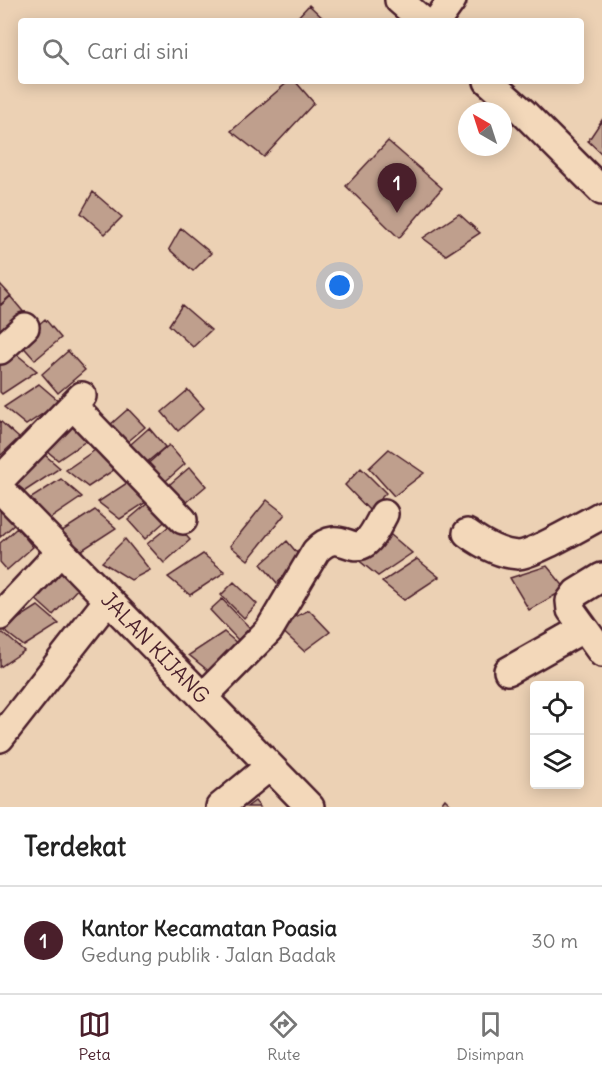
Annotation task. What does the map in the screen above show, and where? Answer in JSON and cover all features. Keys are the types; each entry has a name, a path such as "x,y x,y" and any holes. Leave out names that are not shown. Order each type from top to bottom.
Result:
{"street":[{"path":"399,0 420,18"},
{"path":"439,18 452,0"},
{"path":"491,84 523,112 602,191"},
{"path":"0,350 25,327"},
{"path":"0,480 77,401 183,520"},
{"name":"JALAN KIJANG","path":"0,489 310,807"},
{"path":"203,698 269,630 322,544 330,540 355,546 362,545 367,542 384,514"},
{"path":"467,533 500,552 520,555 602,515"},
{"path":"0,616 61,550"},
{"path":"602,577 576,593 570,601 571,610 602,653"},
{"path":"0,738 108,600"},
{"path":"508,670 584,628"},
{"path":"220,807 270,766"}],"building":[{"path":"309,5 323,18 297,18"},
{"path":"286,84 298,84 314,103 264,157 231,131"},
{"path":"602,120 602,154 588,141"},
{"path":"388,141 442,188 399,238 346,186"},
{"path":"93,192 122,217 105,234 81,213"},
{"path":"459,214 480,233 446,255 423,238"},
{"path":"181,228 211,253 193,271 169,249"},
{"path":"0,284 11,296 0,306"},
{"path":"10,296 26,315 0,338 0,305"},
{"path":"182,305 211,330 193,347 169,325"},
{"path":"45,319 61,338 35,360 19,342"},
{"path":"68,351 85,370 58,393 42,374"},
{"path":"15,353 37,371 2,394 0,392 0,363"},
{"path":"39,384 60,402 26,425 4,407"},
{"path":"188,390 204,408 178,431 162,412"},
{"path":"128,409 145,427 118,450 102,432"},
{"path":"71,419 92,437 58,460 36,442"},
{"path":"0,421 19,438 1,455 0,454"},
{"path":"149,428 165,447 139,469 123,451"},
{"path":"169,445 185,464 159,487 143,468"},
{"path":"101,446 123,464 88,487 66,470"},
{"path":"389,449 424,473 394,496 369,468"},
{"path":"39,450 60,468 25,491 3,474"},
{"path":"190,467 206,486 180,508 163,490"},
{"path":"361,468 386,493 369,510 345,485"},
{"path":"61,479 82,497 48,520 25,502"},
{"path":"133,479 154,497 120,519 98,502"},
{"path":"155,497 171,516 145,539 128,520"},
{"path":"267,500 285,514 248,560 230,546"},
{"path":"0,507 15,524 0,537"},
{"path":"95,510 116,528 82,550 59,533"},
{"path":"174,522 190,540 164,563 147,544"},
{"path":"17,528 33,547 7,570 0,562 0,543"},
{"path":"391,535 412,553 378,576 356,558"},
{"path":"125,539 150,570 131,580 102,562"},
{"path":"287,541 303,560 277,583 261,564"},
{"path":"203,554 225,572 190,595 168,577"},
{"path":"417,559 439,577 404,600 382,582"},
{"path":"547,566 566,589 529,610 510,578"},
{"path":"59,569 79,587 53,615 33,597"},
{"path":"234,582 257,604 244,618 221,595"},
{"path":"222,599 250,628 238,640 210,610"},
{"path":"38,606 59,624 24,646 2,629"},
{"path":"309,610 330,632 304,651 277,626"},
{"path":"224,632 245,650 211,673 189,655"},
{"path":"3,633 24,651 0,667 0,634"},
{"path":"445,799 453,807 439,807"},
{"path":"255,801 260,807 247,807"}],"place":[{"name":"Kantor Kecamatan Poasia","path":"397,213"}]}
